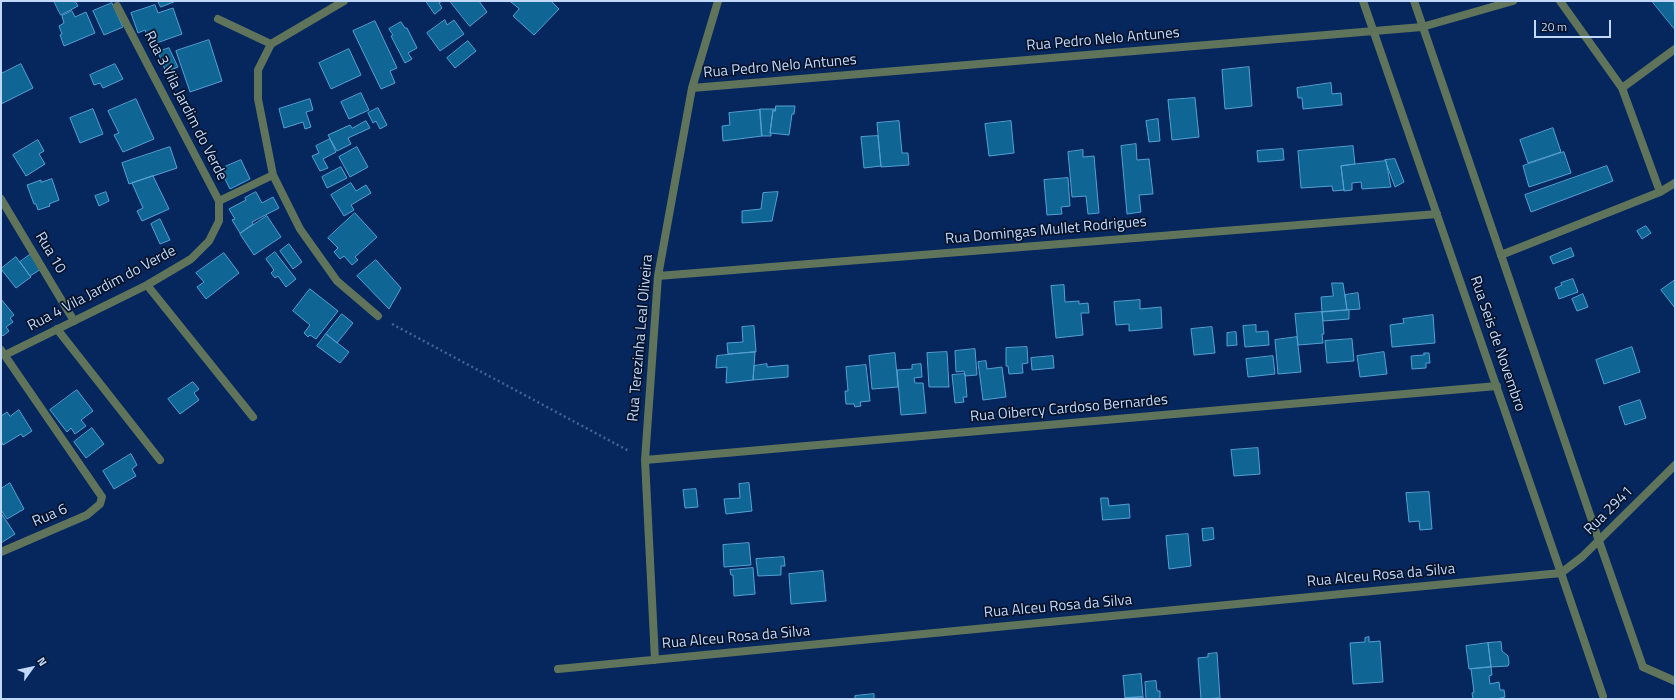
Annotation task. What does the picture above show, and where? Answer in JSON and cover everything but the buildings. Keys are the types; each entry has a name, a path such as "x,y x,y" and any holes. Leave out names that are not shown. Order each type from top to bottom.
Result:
{"street":[{"path":"344,1 271,44 258,70 257,88 273,175 300,229 338,281 378,316"},
{"name":"Rua Terezinha Leal Oliveira","path":"655,660 645,460 658,276 692,88 718,1"},
{"name":"Rua Seis de Novembro","path":"1363,1 1603,696"},
{"path":"1414,1 1643,667 1675,681"},
{"name":"Rua Pedro Nelo Antunes","path":"692,88 1422,27 1513,1"},
{"path":"1560,1 1622,88 1660,192"},
{"name":"Rua 3 Vila Jardim do Verde","path":"117,6 218,201 219,221"},
{"path":"218,19 271,44"},
{"path":"1622,88 1675,49"},
{"path":"218,201 273,175"},
{"path":"1501,255 1660,192 1675,183"},
{"name":"Rua 10","path":"1,200 74,321"},
{"name":"Rua Domingas Mullet Rodrigues","path":"658,276 1437,214"},
{"name":"Rua 4 Vila Jardim do Verde","path":"3,353 74,321 147,285 191,258 209,241 219,221"},
{"path":"147,285 254,417"},
{"path":"57,329 160,460"},
{"name":"Rua 6","path":"1,552 88,515 100,504 102,497 3,353"},
{"name":"Rua Oibercy Cardoso Bernardes","path":"645,460 1496,386"},
{"name":"Rua 2941","path":"1561,573 1582,557 1599,541 1675,465"},
{"name":"Rua Alceu Rosa da Silva","path":"558,669 1561,573"}],"path":[{"path":"378,316 645,460"}]}
